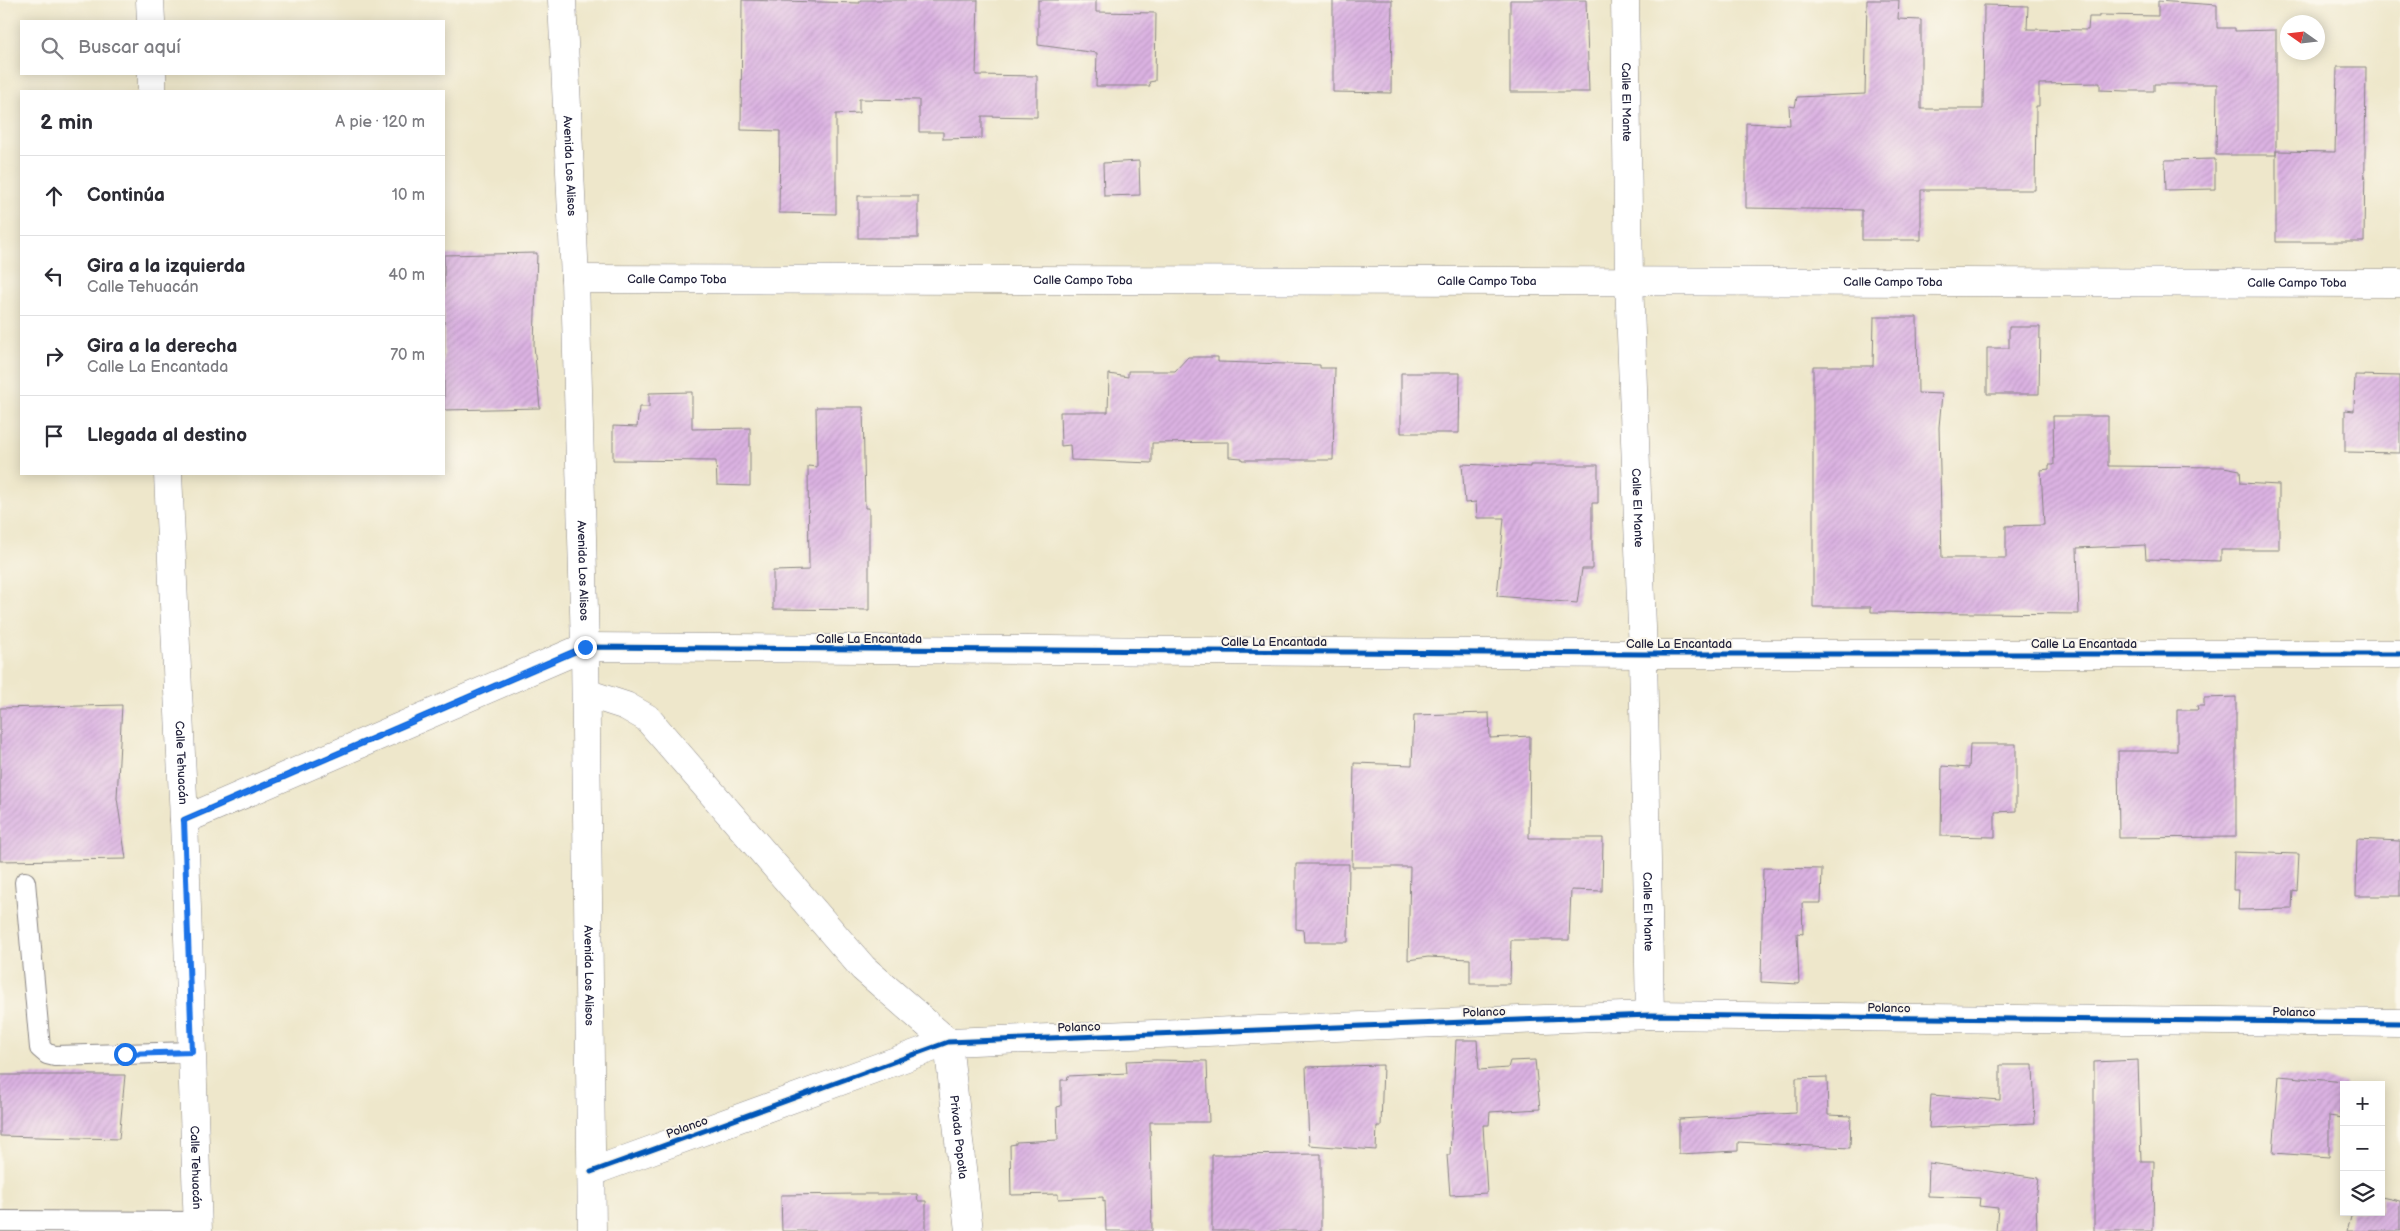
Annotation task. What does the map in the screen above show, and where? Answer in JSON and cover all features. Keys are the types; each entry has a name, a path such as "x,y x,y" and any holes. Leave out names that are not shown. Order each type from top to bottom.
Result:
{"street":[{"path":"150,0 151,20"},
{"name":"Avenida Los Alisos","path":"562,0 575,279 585,647 592,1231"},
{"name":"Calle El Mante","path":"1625,0 1629,280 1643,654 1650,1015"},
{"path":"152,75 152,90"},
{"name":"Calle Campo Toba","path":"575,279 2400,283"},
{"name":"Calle Tehuacán","path":"168,475 184,820 198,1227"},
{"name":"Calle La Encantada","path":"184,820 585,647 1643,654 2400,654"},
{"path":"586,693 626,706 647,718 863,968 948,1042"},
{"name":"Polanco","path":"591,1172 948,1042 1650,1015 2400,1023"},
{"name":"Privada Popotla","path":"948,1042 970,1231"}],"lane":[{"path":"25,882 40,1048 47,1054 55,1056 192,1052"},
{"path":"0,1221 198,1227"}],"building":[{"path":"742,0 860,3 860,0 978,0 976,75 1037,76 1037,117 982,116 982,138 943,139 943,132 919,132 919,100 859,99 859,113 836,114 836,214 779,213 780,131 741,130"},
{"path":"1038,0 1096,0 1096,12 1156,13 1155,81 1149,82 1150,86 1096,86 1097,53 1038,45"},
{"path":"1333,0 1392,0 1391,93 1333,92"},
{"path":"1510,0 1586,0 1589,92 1510,92"},
{"path":"1867,0 1899,0 1898,19 1921,20 1921,109 1983,109 1984,5 2028,6 2027,29 2088,30 2089,17 2099,17 2099,15 2158,16 2158,1 2217,5 2217,28 2235,28 2235,31 2276,30 2276,155 2216,155 2217,84 2154,84 2154,91 2126,91 2100,90 2100,83 2039,84 2039,106 2036,106 2035,190 1921,190 1921,240 1862,240 1862,210 1746,208 1746,123 1790,125 1789,106 1795,107 1797,97 1865,94"},
{"path":"2337,67 2366,67 2364,242 2276,242 2276,151 2335,152"},
{"path":"2215,159 2215,189 2166,190 2165,160"},
{"path":"1139,161 1140,195 1104,196 1103,163"},
{"path":"858,196 918,196 918,238 858,238"},
{"path":"537,253 534,345 540,408 445,410 445,255"},
{"path":"1874,317 1917,317 1918,393 1942,394 1939,427 1942,558 2006,558 2006,526 2044,525 2041,470 2049,469 2049,465 2054,465 2053,416 2108,416 2108,466 2224,467 2240,470 2241,483 2279,485 2279,550 2221,550 2221,561 2146,559 2145,545 2077,548 2079,614 1871,612 1871,607 1813,607 1813,366 1873,366"},
{"path":"2009,327 2040,327 2039,394 1987,394 1987,348 2009,348"},
{"path":"1188,357 1218,357 1218,362 1320,365 1320,368 1335,368 1333,460 1242,460 1242,458 1229,457 1229,442 1152,443 1152,463 1071,460 1070,445 1061,446 1060,412 1108,412 1109,374 1128,377 1128,371 1175,371"},
{"path":"1401,373 1460,373 1459,433 1401,433"},
{"path":"2355,375 2400,376 2400,453 2345,452 2345,410 2354,411"},
{"path":"692,392 692,429 750,428 750,486 717,485 716,461 613,460 613,426 637,427 639,407 649,407 649,393"},
{"path":"816,407 863,407 865,508 869,508 869,610 773,609 773,571 809,570 808,466 817,467"},
{"path":"1462,464 1530,467 1530,465 1598,465 1598,503 1592,503 1592,569 1582,569 1577,603 1497,596 1504,518 1477,518 1476,502 1465,503"},
{"path":"2236,697 2236,837 2119,838 2118,751 2177,751 2177,710 2198,710 2197,706 2204,706 2204,698"},
{"path":"122,705 117,798 126,859 0,861 0,708"},
{"path":"1489,713 1490,738 1530,736 1529,838 1603,838 1602,891 1571,890 1569,940 1511,940 1510,984 1470,984 1470,959 1428,957 1408,960 1410,867 1352,867 1354,763 1412,765 1414,715"},
{"path":"1970,744 2016,744 2016,811 1995,812 1995,837 1941,836 1942,766 1969,768"},
{"path":"2357,839 2400,841 2400,896 2356,896"},
{"path":"2234,852 2299,854 2297,891 2293,890 2292,909 2238,910 2239,890 2233,890"},
{"path":"1296,864 1349,864 1348,942 1304,942 1303,930 1296,929"},
{"path":"1763,868 1822,869 1821,903 1802,903 1803,934 1797,933 1799,984 1761,982"},
{"path":"1456,1040 1477,1040 1479,1070 1508,1068 1510,1061 1535,1060 1540,1109 1490,1112 1489,1125 1483,1125 1487,1193 1450,1195 1447,1155 1450,1155"},
{"path":"2138,1060 2141,1161 2154,1161 2153,1231 2094,1231 2094,1062"},
{"path":"1126,1061 1207,1061 1209,1122 1150,1122 1152,1231 1106,1231 1105,1201 1103,1202 1103,1197 1058,1199 1058,1194 1011,1195 1010,1145 1016,1144 1016,1142 1058,1140 1057,1107 1061,1106 1061,1080 1067,1080 1068,1076 1127,1073"},
{"path":"1383,1065 1381,1126 1377,1126 1376,1150 1309,1145 1306,1067"},
{"path":"2000,1065 2033,1065 2035,1123 1929,1128 1931,1095 2000,1100"},
{"path":"0,1075 125,1075 119,1139 0,1136"},
{"path":"2279,1076 2340,1082 2340,1118 2329,1116 2329,1157 2273,1153"},
{"path":"1827,1077 1828,1115 1851,1116 1850,1148 1738,1142 1738,1151 1679,1154 1679,1119 1796,1113 1796,1078"},
{"path":"1321,1154 1321,1231 1212,1231 1212,1155"},
{"path":"1929,1163 2039,1178 2036,1200 2037,1231 1996,1231 1998,1208 1979,1206 1980,1198 1928,1196"},
{"path":"917,1194 918,1201 926,1201 926,1231 782,1231 781,1195"},
{"path":"2385,1198 2400,1201 2400,1231 2347,1231 2351,1216 2385,1216"}],"cycle path":[{"path":"184,820 585,647 1643,654 2400,654"},
{"path":"591,1172 948,1042 1650,1015 2400,1023"}],"route":[{"path":"125,1054 192,1052 184,820 585,647"}]}
